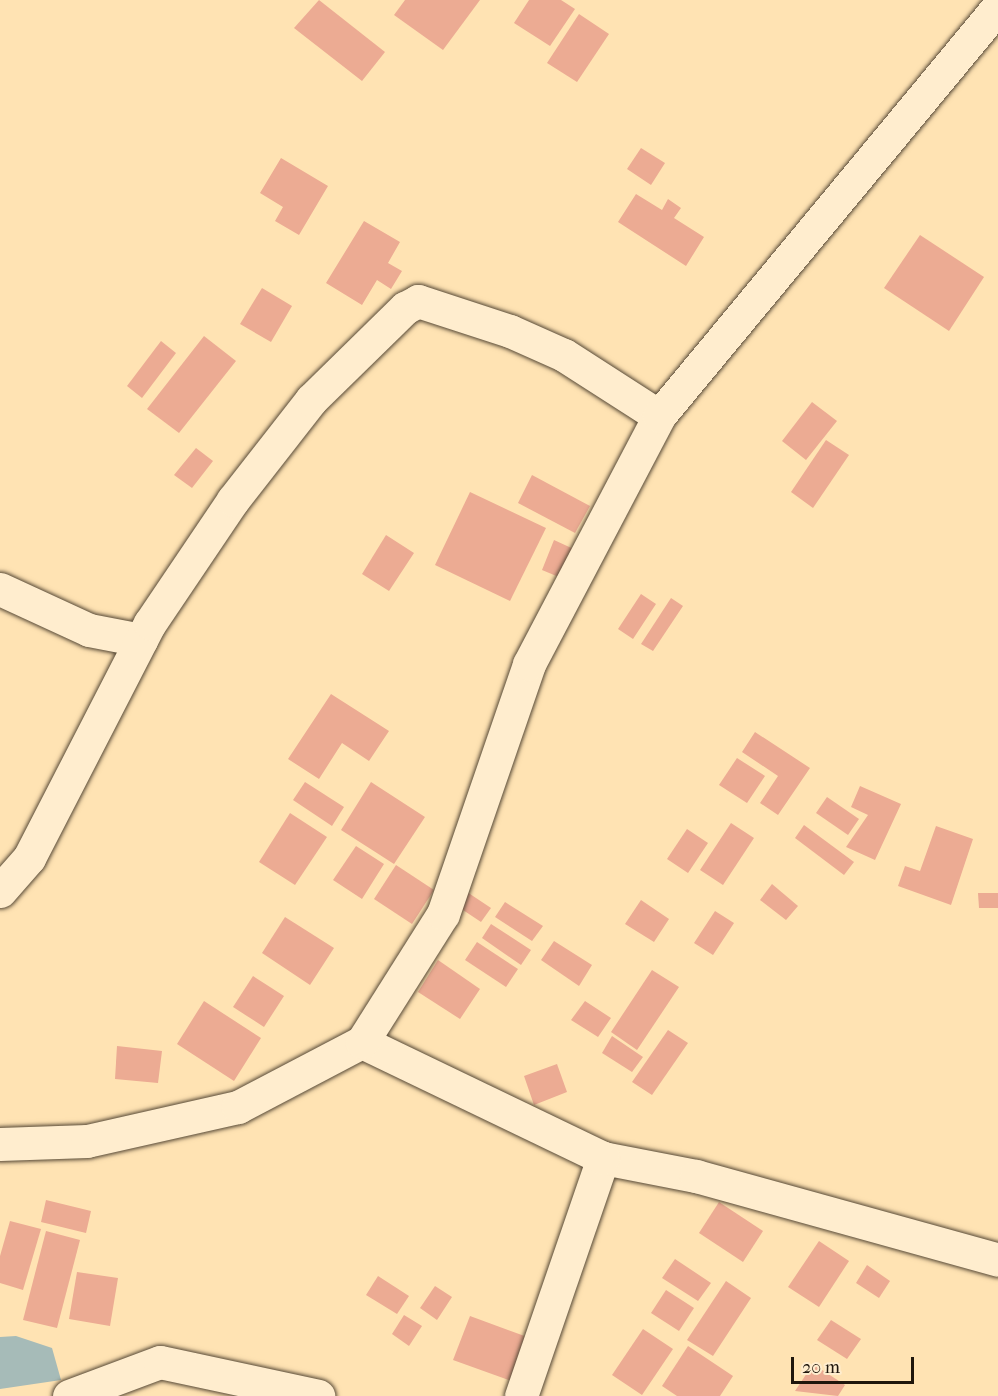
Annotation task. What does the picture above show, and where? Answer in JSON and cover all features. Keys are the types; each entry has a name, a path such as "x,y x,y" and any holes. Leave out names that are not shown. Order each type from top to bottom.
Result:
{"street":[{"path":"0,1144 87,1141 238,1107 363,1042 443,914 529,664 659,416 998,7"},
{"path":"0,891 29,858 141,640 233,500 310,400 375,335 418,301 564,355 659,416"},
{"path":"0,589 89,630 141,640"},
{"path":"363,1042 603,1158 696,1176 998,1260"},
{"path":"521,1396 603,1158"},
{"path":"69,1396 160,1362 318,1396"}],"shaded area":[{"path":"16,1336 52,1348 61,1380 0,1389 0,1337"}],"building":[{"path":"319,0 385,52 362,81 294,28"},
{"path":"405,0 480,0 443,50 394,15"},
{"path":"529,0 561,0 575,9 550,46 514,23"},
{"path":"579,14 609,34 577,82 547,63"},
{"path":"641,148 665,163 651,185 627,169"},
{"path":"281,158 328,186 299,235 275,221 283,207 260,193"},
{"path":"636,194 662,210 668,199 681,208 674,218 704,237 686,266 618,222"},
{"path":"364,221 400,242 388,263 402,271 391,289 377,280 362,305 326,283"},
{"path":"920,235 984,277 949,331 884,288"},
{"path":"262,288 292,306 271,342 240,324"},
{"path":"204,336 236,361 179,433 147,409"},
{"path":"161,341 176,353 142,398 127,386"},
{"path":"812,402 837,421 806,460 782,441"},
{"path":"826,440 849,455 813,508 791,492"},
{"path":"196,448 213,461 192,488 174,475"},
{"path":"532,475 590,506 575,533 518,503"},
{"path":"470,492 546,528 510,601 435,565"},
{"path":"386,535 414,553 389,591 362,574"},
{"path":"554,540 578,551 566,580 542,570"},
{"path":"641,594 656,604 633,639 618,629"},
{"path":"671,598 683,606 653,651 641,644"},
{"path":"331,694 389,731 369,761 342,743 319,779 288,759"},
{"path":"755,732 810,768 778,815 760,803 778,776 742,752"},
{"path":"737,758 765,776 747,803 719,785"},
{"path":"305,782 344,807 332,826 293,800"},
{"path":"371,782 425,817 394,864 341,830"},
{"path":"860,786 901,804 875,860 846,847 868,815 851,807"},
{"path":"827,797 859,819 848,835 816,813"},
{"path":"290,813 327,837 295,885 259,862"},
{"path":"731,823 754,838 723,885 700,870"},
{"path":"804,825 854,862 844,875 795,838"},
{"path":"936,826 973,839 951,905 898,886 905,866 920,871"},
{"path":"687,829 708,843 688,873 667,859"},
{"path":"356,846 384,864 362,899 333,880"},
{"path":"396,865 434,890 412,924 374,899"},
{"path":"772,884 798,906 786,920 760,900"},
{"path":"467,892 491,908 481,922 457,906"},
{"path":"978,893 998,893 998,908 979,908"},
{"path":"641,900 669,919 654,942 625,924"},
{"path":"505,902 543,926 532,941 495,917"},
{"path":"715,911 734,923 713,955 694,943"},
{"path":"285,917 334,948 310,985 262,953"},
{"path":"491,924 531,950 521,965 482,938"},
{"path":"554,941 592,965 579,986 541,960"},
{"path":"477,942 518,969 506,987 465,960"},
{"path":"438,960 480,989 460,1019 418,992"},
{"path":"652,970 679,987 637,1050 611,1032"},
{"path":"253,976 284,996 264,1027 233,1007"},
{"path":"204,1001 261,1038 234,1081 177,1044"},
{"path":"585,1001 611,1018 598,1037 571,1020"},
{"path":"668,1030 688,1043 652,1095 632,1082"},
{"path":"612,1036 643,1057 632,1072 602,1053"},
{"path":"117,1046 162,1051 158,1083 115,1079"},
{"path":"557,1064 567,1092 534,1105 524,1076"},
{"path":"46,1200 91,1211 86,1233 41,1222"},
{"path":"719,1202 763,1231 743,1262 699,1233"},
{"path":"10,1221 41,1229 23,1290 0,1283 0,1256"},
{"path":"46,1231 80,1240 57,1328 23,1320"},
{"path":"819,1241 849,1261 819,1307 788,1287"},
{"path":"675,1259 711,1283 698,1301 662,1278"},
{"path":"867,1265 890,1281 879,1298 856,1283"},
{"path":"77,1272 118,1278 110,1326 69,1319"},
{"path":"378,1276 409,1296 397,1314 366,1295"},
{"path":"726,1281 751,1298 713,1356 687,1340"},
{"path":"435,1286 452,1297 437,1320 420,1308"},
{"path":"666,1290 694,1308 679,1331 651,1313"},
{"path":"404,1315 422,1326 409,1346 392,1334"},
{"path":"470,1316 530,1338 514,1382 453,1360"},
{"path":"831,1320 861,1339 847,1359 817,1340"},
{"path":"643,1329 673,1349 642,1395 612,1375"},
{"path":"688,1346 733,1376 720,1396 677,1396 662,1386"},
{"path":"813,1364 845,1385 838,1396 795,1391"}]}
